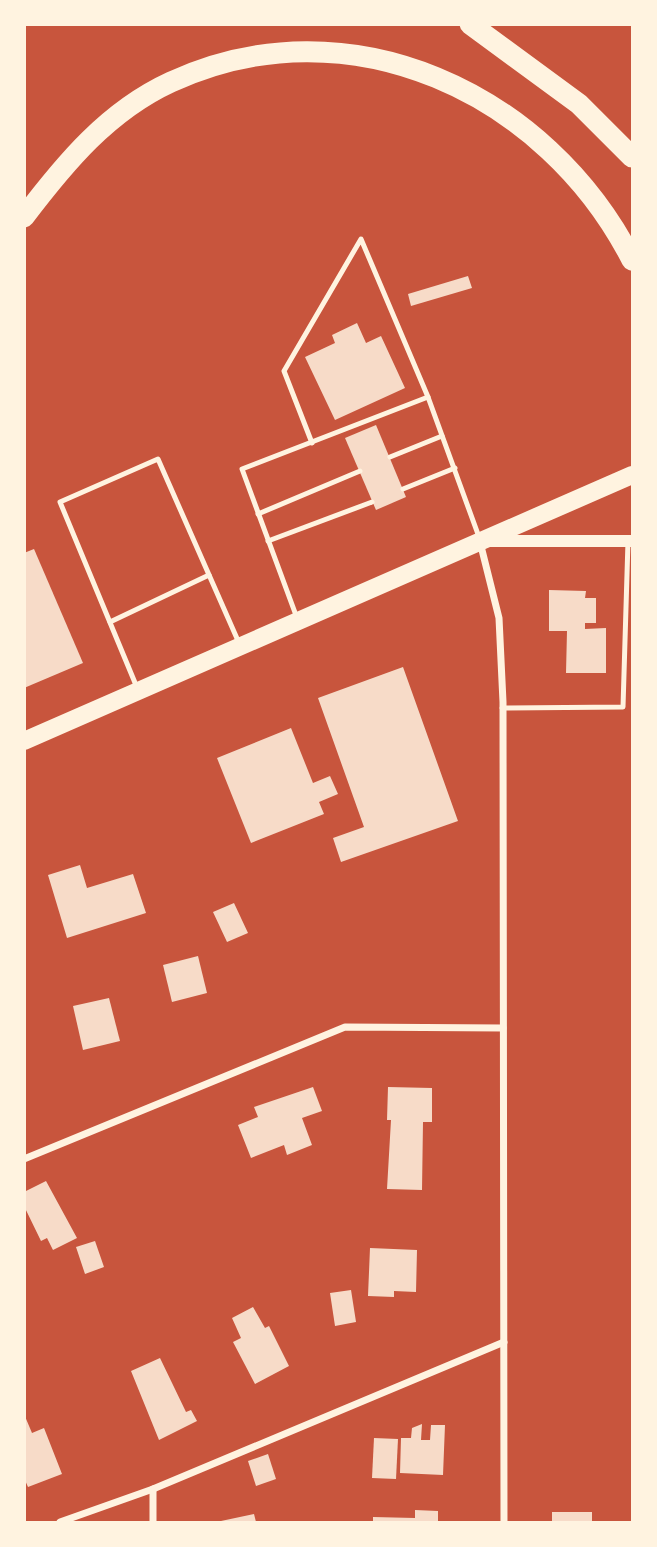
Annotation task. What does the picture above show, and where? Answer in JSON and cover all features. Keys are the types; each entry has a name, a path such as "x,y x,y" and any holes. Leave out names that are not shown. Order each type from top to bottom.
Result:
{"highway":[{"path":"470,24 579,104 632,157"},
{"path":"24,217 91,137 119,114 170,82 229,61 258,55 317,52 370,58 418,71 465,89 506,113 548,145 588,188 632,260"}],"main road":[{"path":"24,741 632,475"}],"street":[{"path":"504,1522 502,708 499,618 480,541 630,541"},
{"path":"24,1159 345,1027 503,1028"},
{"path":"60,1522 153,1489 504,1342"},
{"path":"153,1489 153,1522"}],"lane":[{"path":"312,443 284,371 360,239 428,397 480,541"},
{"path":"298,621 242,468 428,397"},
{"path":"390,457 442,436"},
{"path":"138,691 60,502 158,459 240,646"},
{"path":"403,489 455,468"},
{"path":"258,514 360,471"},
{"path":"268,541 372,502"},
{"path":"502,708 623,707 630,541"},
{"path":"110,622 209,575"}],"building":[{"path":"468,276 472,288 411,306 408,294"},
{"path":"357,323 366,343 381,336 405,388 335,420 305,357 335,343 332,335"},
{"path":"376,425 406,497 376,510 345,438"},
{"path":"34,549 83,663 24,688 24,553"},
{"path":"549,590 586,591 585,598 596,598 596,623 585,623 585,629 606,628 606,673 566,673 567,631 549,631"},
{"path":"403,667 458,821 341,862 333,838 364,827 318,698"},
{"path":"291,728 313,783 330,776 338,794 319,802 324,814 251,843 217,758"},
{"path":"80,865 87,888 133,874 146,913 67,938 48,875"},
{"path":"234,903 248,933 227,942 213,912"},
{"path":"198,956 207,993 172,1002 163,965"},
{"path":"109,998 120,1041 83,1050 73,1006"},
{"path":"313,1087 322,1111 302,1118 312,1145 287,1155 284,1145 251,1158 238,1125 258,1117 254,1107"},
{"path":"388,1087 432,1088 432,1122 423,1122 422,1190 387,1189 391,1120 387,1120"},
{"path":"46,1181 77,1238 53,1250 47,1238 41,1241 24,1206 24,1192"},
{"path":"95,1241 104,1267 85,1274 76,1247"},
{"path":"370,1248 417,1250 416,1292 394,1291 394,1297 368,1296"},
{"path":"351,1290 356,1322 335,1326 330,1293"},
{"path":"253,1307 265,1328 269,1326 289,1366 255,1384 233,1342 241,1338 232,1318"},
{"path":"160,1358 186,1412 191,1410 197,1421 159,1440 131,1371"},
{"path":"24,1414 32,1433 44,1428 62,1474 28,1487 24,1478"},
{"path":"422,1424 421,1440 430,1440 431,1425 445,1425 443,1475 400,1473 401,1438 411,1438 412,1428"},
{"path":"374,1438 398,1439 396,1479 372,1478"},
{"path":"268,1454 276,1479 256,1486 248,1461"},
{"path":"415,1510 438,1511 438,1522 373,1522 373,1517 415,1518"},
{"path":"552,1512 592,1512 592,1522 552,1522"},
{"path":"254,1514 256,1522 221,1521"}]}
